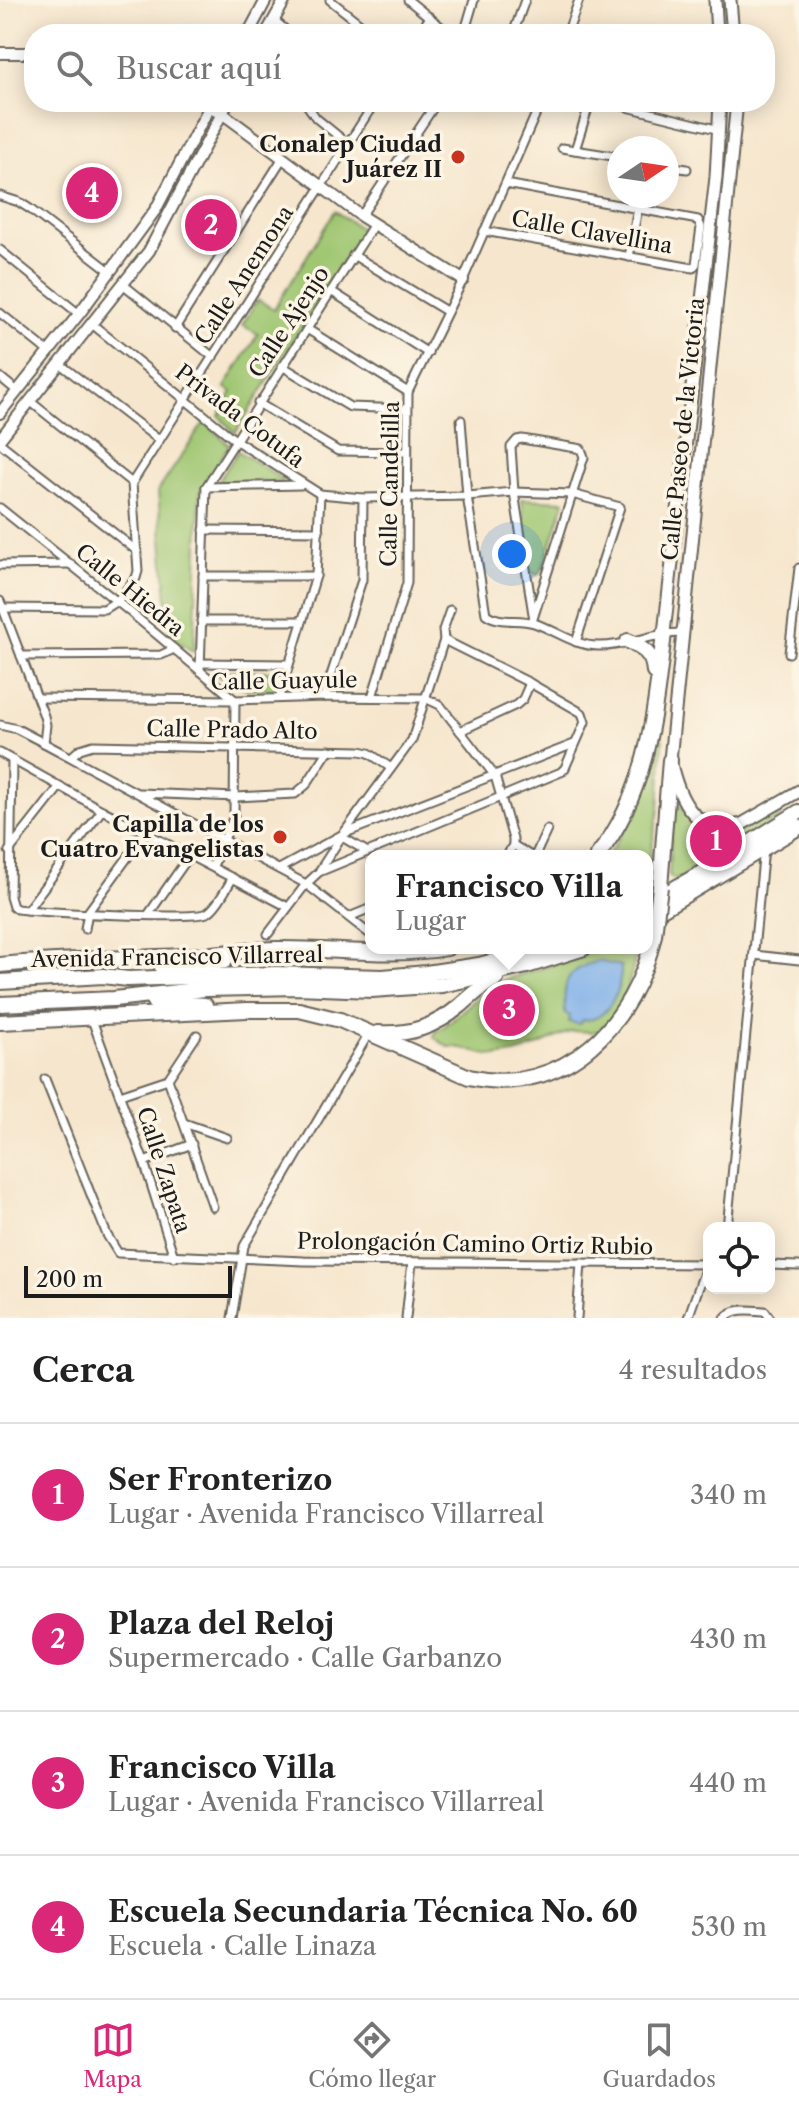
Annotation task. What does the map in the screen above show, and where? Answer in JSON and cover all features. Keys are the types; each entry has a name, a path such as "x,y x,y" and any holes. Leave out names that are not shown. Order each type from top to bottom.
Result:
{"highway":[{"path":"602,850 613,835 641,770 657,694 664,633"},
{"path":"628,641 642,648 651,658 657,694"},
{"path":"653,940 670,760"},
{"path":"653,901 799,812"},
{"path":"653,914 799,827"},
{"path":"0,965 296,949 365,953"},
{"path":"103,976 124,971 199,966 296,949"},
{"name":"Avenida Francisco Villarreal","path":"0,982 103,976 128,979 276,974 383,977 479,965 522,954"},
{"name":"Avenida Francisco Villarreal","path":"0,1004 114,999 252,987 407,989 442,985 565,954"},
{"path":"0,1022 299,1010 340,1020 440,1066 485,1081 509,1081 542,1073 582,1053 603,1037 619,1019 650,954"},
{"path":"369,1033 405,1033 427,1028 443,1020 492,980 527,966"},
{"path":"114,999 247,1010"}],"main road":[{"path":"253,24 266,0"},
{"path":"272,24 285,0"},
{"path":"715,0 716,24"},
{"path":"730,0 732,24"},
{"path":"0,53 24,53"},
{"path":"0,413 79,314 156,209 204,112"},
{"name":"Calle Paseo de la Victoria","path":"664,633 720,112"},
{"name":"Calle Paseo de la Victoria","path":"670,760 736,112"},
{"path":"0,441 149,251 222,113 361,216 463,280"},
{"path":"156,209 169,217"},
{"path":"670,760 683,799 699,820 709,824 731,827 742,824 799,791"}],"street":[{"path":"330,0 360,24"},
{"path":"408,0 420,4 438,24"},
{"path":"467,24 474,0"},
{"path":"517,24 525,0"},
{"path":"571,24 579,0"},
{"path":"425,24 430,17"},
{"path":"274,20 279,24"},
{"path":"312,112 348,144"},
{"name":"Calle Anemona","path":"132,483 369,112"},
{"path":"361,216 430,112"},
{"name":"Calle Candelilla","path":"372,697 407,583 408,392 463,280 537,112"},
{"path":"575,150 587,112"},
{"path":"647,112 720,130"},
{"path":"562,148 607,155"},
{"path":"175,328 282,159"},
{"path":"679,168 687,169"},
{"path":"506,184 607,202"},
{"path":"0,196 30,209 110,271"},
{"path":"629,257 638,208"},
{"name":"Calle Clavellina","path":"484,231 693,268 701,227 698,220 638,208"},
{"name":"Calle Ajenjo","path":"200,667 206,487 374,224"},
{"path":"0,250 79,314"},
{"path":"353,255 446,311"},
{"path":"124,285 213,357"},
{"path":"331,291 428,353"},
{"path":"0,313 49,352"},
{"name":"Privada Cotufa","path":"92,324 235,440 320,494 363,498 514,492 572,494 620,507 576,642"},
{"path":"307,329 408,392"},
{"path":"60,364 159,440"},
{"path":"282,366 350,407 407,409"},
{"path":"0,377 17,391"},
{"path":"31,402 132,483 137,551 136,578 117,601 104,609 1,605 38,698 46,725 44,743"},
{"path":"258,403 338,451 407,452"},
{"path":"461,420 467,496 486,614 495,619 532,618 576,642 597,646 664,633 683,633"},
{"path":"522,439 581,449 584,457 532,618 514,492 511,447 512,443 522,439"},
{"path":"0,441 137,551"},
{"path":"206,487 304,485"},
{"path":"279,698 316,576 320,494"},
{"path":"324,697 362,580 363,498"},
{"name":"Calle Hiedra","path":"0,508 200,667 235,700"},
{"path":"204,530 319,531"},
{"path":"0,565 71,564"},
{"path":"789,653 795,639 799,568"},
{"path":"203,576 316,576"},
{"path":"527,577 539,580 546,577"},
{"path":"268,934 306,884 319,872 416,731 450,610"},
{"path":"201,621 302,621"},
{"path":"368,850 561,772 585,722 585,715 530,683 444,640"},
{"path":"21,656 161,655 174,649"},
{"path":"200,667 287,664"},
{"path":"460,731 516,705 523,699 530,683"},
{"name":"Calle Guayule","path":"38,698 425,698"},
{"path":"425,698 440,705 495,776 501,794 508,850"},
{"path":"213,866 234,816 235,700"},
{"path":"0,725 17,729 71,757 306,884 365,930"},
{"path":"279,869 343,836 575,743"},
{"name":"Calle Prado Alto","path":"71,757 80,749 93,745 329,750 369,753 391,768"},
{"path":"137,793 236,797 295,794 306,785 329,750"},
{"path":"0,753 288,907"},
{"path":"12,760 9,851 13,907 27,910 202,915 210,910 233,878"},
{"path":"9,851 60,786"},
{"path":"27,910 102,810"},
{"path":"536,850 547,830"},
{"path":"85,929 88,912 146,832"},
{"path":"343,836 365,850"},
{"path":"728,1222 764,848"},
{"path":"319,872 365,851"},
{"path":"148,915 190,855"},
{"path":"349,917 365,910"},
{"path":"754,955 799,960"},
{"name":"Calle Zapata","path":"86,1018 120,1095 174,1257"},
{"path":"232,1318 241,1257 250,1234 369,1033"},
{"path":"197,1035 168,1079 213,1207"},
{"name":"Prolongación Camino Ortiz Rubio","path":"45,1079 118,1253 304,1261 703,1264"},
{"name":"Calle Zapata","path":"120,1095 168,1079"},
{"path":"184,1123 227,1138"},
{"path":"144,1162 192,1144"},
{"path":"406,1318 412,1262"},
{"path":"577,1318 581,1263"},
{"path":"775,1265 799,1266"},
{"path":"688,1318 703,1278"},
{"path":"725,1318 728,1313 737,1310 765,1311 770,1318"}],"green space":[{"path":"335,211 363,230 235,433 219,416 232,392 225,387 258,334 242,325 258,300 274,309"},
{"path":"205,421 229,445 200,492 194,652 170,636 158,491"},
{"path":"238,451 281,478 283,482 218,482"},
{"path":"522,499 565,501 538,575 530,572"},
{"path":"217,671 282,671 277,690 247,689 216,675"},
{"path":"658,737 663,739 659,810 651,850 611,850 626,827 649,771"},
{"path":"673,796 698,823 721,833 747,828 779,811 782,816 680,879 673,879 669,875"},
{"path":"588,954 635,954 620,1005 600,1030 570,1032 528,1050 501,1056 448,1047 434,1037 435,1032 494,983"}],"water":[{"path":"598,961 621,966 619,984 612,1002 600,1016 579,1024 569,1022 570,1016 565,1013 564,1003 568,979 579,969"}],"place":[{"name":"Conalep Ciudad Juárez II","path":"458,157"},
{"name":"Escuela Secundaria Técnica No. 60","path":"92,193"},
{"name":"Plaza del Reloj","path":"211,225"},
{"name":"Capilla de los Cuatro Evangelistas","path":"280,837"},
{"name":"Ser Fronterizo","path":"716,841"},
{"name":"Francisco Villa","path":"509,1010"}]}
